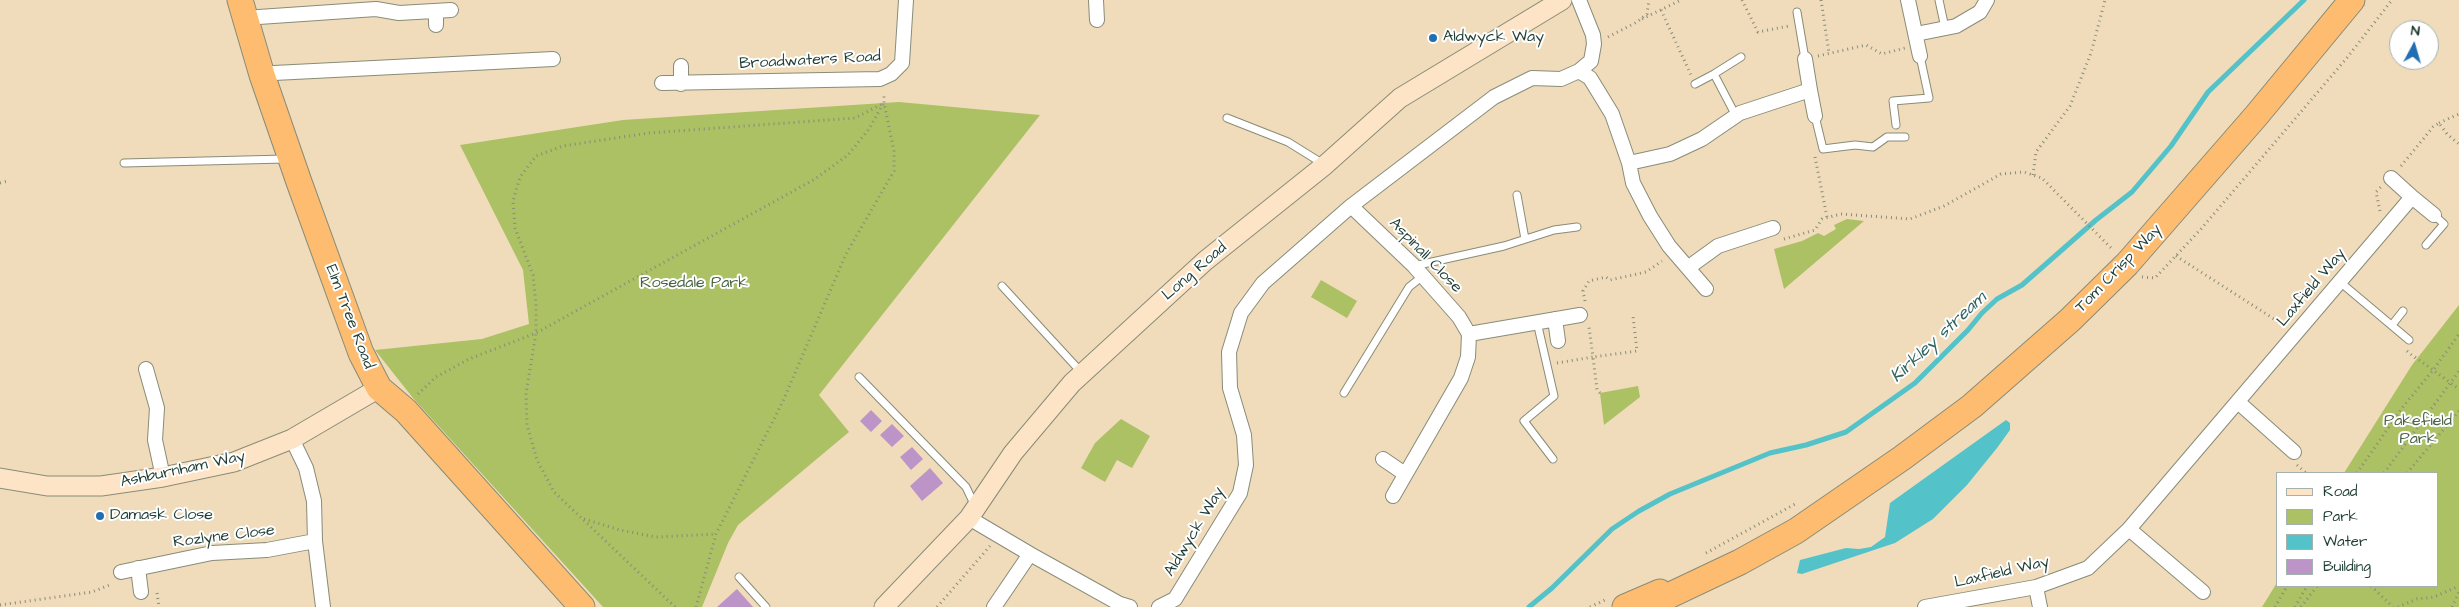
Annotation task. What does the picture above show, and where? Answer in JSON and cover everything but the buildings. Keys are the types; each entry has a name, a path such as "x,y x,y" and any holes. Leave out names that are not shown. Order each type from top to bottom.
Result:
{"highway":[{"name":"Tom Crisp Way","path":"1846,495 1902,458 1972,406 2070,320 2115,257 2256,116 2352,0"},
{"name":"Elm Tree Road","path":"242,9 262,76 361,353 379,388 406,411 582,607"},
{"path":"1616,603 1663,591 1846,495"},
{"path":"1646,607 1740,562 1796,531 1846,495"}],"street":[{"name":"Broadwaters Road","path":"662,83 681,84 884,77 891,74 902,63 906,0"},
{"path":"1096,0 1097,20"},
{"name":"Long Road","path":"884,607 972,513 1013,453 1072,383 1205,261 1325,165 1400,98 1562,0"},
{"path":"1579,0 1594,44 1591,61 1579,71 1590,78 1612,114 1629,163 1634,184 1642,200 1674,251 1706,289"},
{"path":"1908,0 1918,45 1945,28 1956,26 1980,12 1987,0"},
{"path":"431,7 436,25"},
{"path":"242,9 376,9 399,13 431,7 451,10"},
{"path":"262,76 274,73 553,59"},
{"path":"1805,59 1815,116"},
{"path":"681,66 681,84"},
{"name":"Aldwyck Way","path":"1159,607 1175,598 1240,493 1246,465 1244,442 1230,388 1229,352 1242,313 1263,283 1351,206 1494,97 1532,78 1561,79 1579,71"},
{"path":"1629,163 1670,154 1702,139 1736,116 1776,100 1810,90"},
{"path":"2391,178 2434,215"},
{"name":"Laxfield Way","path":"1925,607 2036,587 2088,568 2129,529 2412,197"},
{"name":"Aspinall Close","path":"1351,206 1419,271 1459,317 1469,334"},
{"path":"1689,267 1718,246 1773,228"},
{"path":"1393,496 1461,378 1468,357 1469,334 1585,314"},
{"path":"1555,319 1558,341"},
{"path":"146,369 156,408 155,440 163,477"},
{"name":"Ashburnham Way","path":"0,478 47,486 101,486 163,477 234,462 292,439 379,388"},
{"path":"2238,402 2294,452"},
{"path":"292,439 306,468 314,501 316,542 324,607"},
{"path":"1383,459 1405,474"},
{"path":"972,513 998,535 1120,604 1130,607"},
{"path":"2129,529 2203,592"},
{"name":"Rozlyne Close","path":"121,572 212,552 267,550 316,542"},
{"path":"994,607 1030,554"},
{"path":"138,568 141,592"},
{"path":"2036,587 2040,607"}],"lane":[{"path":"1938,0 1945,28"},
{"path":"1797,12 1805,59"},
{"path":"1896,125 1894,102 1929,98 1918,45"},
{"path":"1695,84 1741,57"},
{"path":"1714,74 1736,116"},
{"path":"1815,116 1823,149 1855,144 1873,147 1887,137 1905,136"},
{"path":"1227,118 1288,142 1325,165"},
{"path":"124,163 291,159"},
{"path":"1517,195 1525,239"},
{"path":"2426,245 2444,224 2434,215"},
{"path":"1344,393 1419,271 1554,230 1577,227"},
{"path":"2340,282 2409,340"},
{"path":"1002,286 1082,373"},
{"path":"2392,325 2403,311"},
{"path":"1537,322 1554,396 1524,421 1553,459"},
{"path":"859,376 966,487 972,513"},
{"path":"739,577 766,607"}],"path":[{"path":"1637,22 1646,14 1649,0"},
{"path":"1594,44 1681,0"},
{"path":"1742,0 1758,32 1799,24"},
{"path":"1821,0 1830,53"},
{"path":"2033,175 2036,152 2070,106 2091,54 2105,0"},
{"path":"1773,228 1774,242 1815,230 1822,219 1841,214 1910,219 1944,206 2001,174 2024,172 2042,178 2098,235 2115,257 2142,277 2155,278 2346,59 2392,0"},
{"path":"1661,10 1695,84"},
{"path":"1805,59 1866,45 1882,54 1918,45"},
{"path":"696,607 716,534 783,401 846,254 894,171 894,151 884,103 884,77"},
{"path":"406,411 412,399 436,377 468,360 536,333 816,179 848,155 869,129 884,103"},
{"path":"675,607 554,492 537,460 527,425 526,393 536,333 533,275 514,228 513,201 520,177 536,156 563,146 649,133 855,118 884,103"},
{"path":"2385,228 2376,192 2391,178 2433,127 2459,114"},
{"path":"2439,123 2447,134 2459,144"},
{"path":"1814,150 1827,217"},
{"path":"0,183 8,181"},
{"path":"1600,393 1596,390 1583,291 1589,281 1606,277 1610,280 1646,272 1674,251"},
{"path":"2176,256 2296,334"},
{"path":"1546,365 1637,351 1633,316"},
{"path":"2358,472 2402,408 2434,370 2459,334"},
{"path":"2409,340 2415,358 2459,389"},
{"path":"2385,472 2459,371"},
{"path":"2408,472 2459,410"},
{"path":"1702,555 1803,499"},
{"path":"581,518 620,530 656,537 716,534"},
{"path":"937,607 998,535"},
{"path":"0,605 92,592 116,583 121,572"},
{"path":"2398,607 2418,599 2434,597 2459,586"},
{"path":"2275,607 2286,587"},
{"path":"2296,607 2306,587"},
{"path":"2301,607 2316,587"},
{"path":"2372,587 2393,607"},
{"path":"2452,607 2459,592"},
{"path":"1590,607 1616,603"}],"green space":[{"name":"Rosedale Park","path":"899,102 1040,115 819,395 849,432 738,525 728,543 702,607 603,607 413,398 375,350 482,339 529,324 523,270 460,145 623,120"},
{"path":"1847,219 1864,221 1784,289 1774,249 1802,241 1818,233 1824,236 1836,229 1834,225"},
{"path":"1321,280 1357,301 1347,318 1311,297"},
{"name":"Pakefield Park","path":"2459,305 2459,607 2262,607 2276,584 2276,587 2439,587 2439,472 2345,472 2412,365"},
{"path":"1638,386 1640,397 1604,425 1600,393"},
{"path":"1121,419 1150,436 1132,468 1117,460 1105,482 1081,468 1095,443"}],"water":[{"path":"2006,420 2010,423 2010,430 1997,448 1967,485 1933,519 1895,543 1802,574 1797,573 1800,560 1846,548 1859,549 1871,547 1885,537 1890,503"}],"waterway":[{"name":"Kirkley stream","path":"1529,607 1552,588 1612,529 1639,511 1670,494 1770,453 1806,445 1846,432 1915,383 1997,299 2022,285 2096,220 2132,192 2171,146 2208,92 2304,0"}],"place":[{"name":"Aldwyck Way","path":"1433,38"},
{"name":"Damask Close","path":"100,516"}]}
